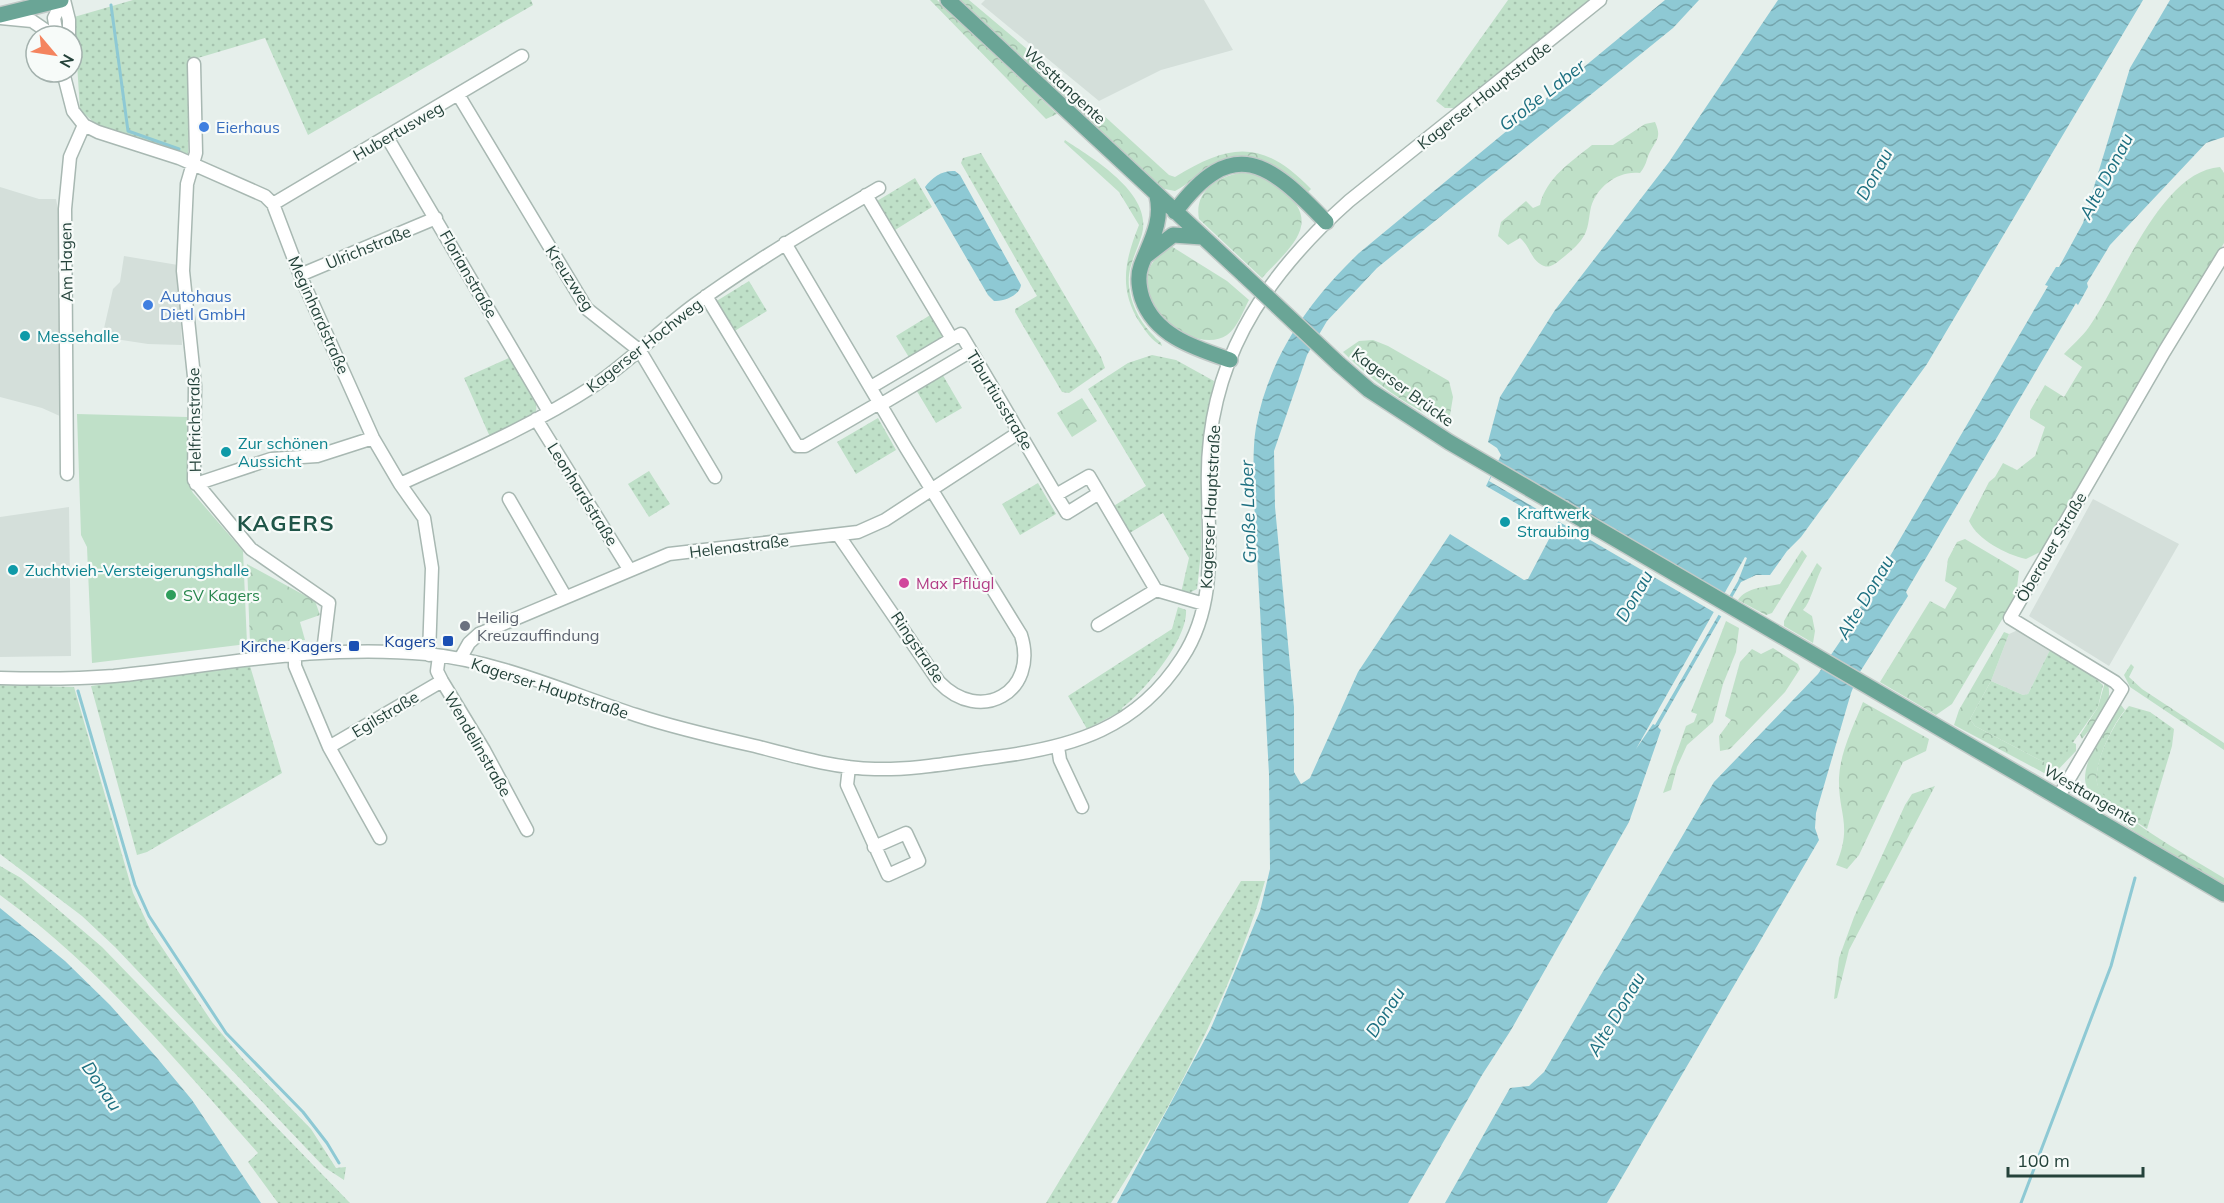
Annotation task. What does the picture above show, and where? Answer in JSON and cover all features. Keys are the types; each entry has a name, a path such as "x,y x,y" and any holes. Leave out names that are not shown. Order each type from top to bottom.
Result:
{"main road":[{"path":"0,16 62,0"},
{"name":"Westtangente","path":"948,0 1203,237"},
{"path":"1175,212 1197,184 1208,175 1234,165 1248,165 1259,166 1285,180 1326,222"},
{"path":"1157,196 1159,222 1150,241 1138,279 1140,292 1150,317 1170,335 1230,360"},
{"path":"1147,255 1173,235 1203,237"},
{"name":"Kagerser Brücke","path":"1203,237 1339,364 1405,414 1734,609"},
{"name":"Westtangente","path":"1734,609 2224,894"}],"street":[{"path":"54,24 54,18 62,0"},
{"path":"62,0 69,24"},
{"name":"Kagerser Hauptstraße","path":"0,678 117,675 323,652 434,655 491,666 652,720 849,767 912,767 1058,747 1110,726 1153,695 1188,648 1204,604 1210,554 1209,453 1217,403 1230,360 1246,323 1269,285 1294,253 1326,222 1600,0"},
{"path":"0,16 32,21 37,24"},
{"name":"Hubertusweg","path":"273,204 522,57"},
{"name":"Helfrichstraße","path":"194,64 196,153 187,184 183,271 195,386 196,416 192,467 196,484 252,549 278,570 329,603 323,652"},
{"path":"66,84 73,111 84,125 98,132 193,164 265,196 273,204"},
{"name":"Kreuzweg","path":"459,96 587,309 640,351 715,477"},
{"name":"Am Hagen","path":"67,474 65,209 70,157 84,125"},
{"name":"Florianstraße","path":"387,137 549,412"},
{"name":"Kagerser Hochweg","path":"400,484 536,419 597,384 706,296 785,243 879,188"},
{"name":"Tiburtiusstraße","path":"866,195 952,339 961,334 1066,513 1099,493"},
{"name":"Meginhardstraße","path":"273,204 300,275 373,438 400,484 424,518 432,568 434,655"},
{"name":"Ulrichstraße","path":"300,275 436,218"},
{"name":"Ringstraße","path":"785,243 879,404 1021,634 1025,646 1023,672 1010,692 999,698 974,701 950,693 939,682 839,536"},
{"name":"Öberauer Straße","path":"2059,796 2122,689 2115,682 2010,618 2164,352 2224,254"},
{"path":"706,296 797,446 805,446 971,351"},
{"path":"871,387 952,339"},
{"name":"Leonhardstraße","path":"536,419 629,569"},
{"name":"Helenastraße","path":"460,659 469,643 479,634 669,554 839,536 874,526 1018,433"},
{"path":"196,484 271,459 317,456 373,438"},
{"path":"1056,495 1089,476 1156,590 1204,604"},
{"path":"509,499 565,596"},
{"path":"1098,625 1156,590"},
{"path":"295,654 295,666 329,747 380,838"},
{"name":"Wendelinstraße","path":"434,655 442,681 484,750 527,831"},
{"name":"Egilstraße","path":"329,747 442,681"},
{"path":"1058,747 1060,760 1083,807"},
{"path":"849,767 847,785 874,847"}],"shaded area":[{"path":"985,0 1204,0 1233,50 1161,70 1099,101 981,4"},
{"path":"0,187 39,199 56,199 62,230 62,417 42,408 0,397"},
{"path":"124,256 178,265 182,345 148,344 102,337 113,289 120,282"},
{"path":"2093,499 2179,544 2109,666 2029,616"},
{"path":"69,507 71,656 0,657 0,517"},
{"path":"2018,630 2051,648 2028,694 2023,695 1991,681 2009,634"}],"green space":[{"path":"133,0 531,0 533,5 308,135 265,38 191,60 188,154 99,127 80,110 78,84 84,84 84,24 74,24 74,17"},
{"path":"930,0 937,0 1057,114 1046,119"},
{"path":"957,0 969,0 1078,92 1169,175 1175,177 1213,157 1230,152 1246,152 1262,154 1278,162 1311,189 1308,192 1287,175 1265,164 1240,159 1214,165 1175,191 1160,188"},
{"path":"1508,0 1591,0 1458,108 1445,108 1436,101"},
{"path":"1655,122 1658,137 1643,169 1640,173 1617,177 1598,192 1591,207 1583,238 1556,263 1544,266 1536,261 1520,238 1508,245 1498,236 1501,222 1526,201 1533,208 1540,205 1543,195 1554,179 1568,164 1592,145 1613,145 1645,124"},
{"path":"1065,140 1118,179 1139,205 1143,219 1142,234 1130,270 1130,292 1139,316 1162,346 1152,339 1140,323 1133,310 1126,286 1127,262 1139,225 1119,192 1064,142"},
{"path":"981,153 1101,357 1105,368 1069,393 1062,392 1015,312 1015,309 1037,296 961,163 963,158"},
{"path":"2220,167 2224,173 2224,243 2042,551 2026,559 1993,545 1973,528 1969,521 1989,482 1995,477 2003,463 2017,470 2035,456 2045,427 2030,418 2030,411 2045,385 2064,397 2082,367 2064,354 2089,327 2160,208 2179,188 2198,173"},
{"path":"1239,173 1262,176 1294,201 1300,213 1301,224 1298,235 1283,256 1262,278 1199,219 1200,201 1208,188 1222,178"},
{"path":"915,178 932,207 895,230 877,201"},
{"path":"1171,246 1227,281 1249,300 1237,323 1227,335 1212,340 1194,337 1176,329 1160,315 1150,299 1146,281 1153,263"},
{"path":"749,281 767,311 733,332 715,302"},
{"path":"932,314 945,336 910,359 896,336"},
{"path":"1373,340 1388,346 1449,381 1453,397 1450,415 1443,421 1415,408 1377,382 1343,352 1359,341"},
{"path":"1152,355 1176,360 1214,381 1201,463 1201,552 1197,589 1189,593 1181,593 1189,558 1163,513 1128,534 1112,507 1146,486 1088,389 1128,363"},
{"path":"511,357 534,395 536,411 524,422 490,437 464,378"},
{"path":"941,372 962,408 936,423 915,388"},
{"path":"1082,398 1097,421 1072,437 1057,413"},
{"path":"77,414 187,417 188,484 193,493 243,551 247,644 92,663 87,547 81,535"},
{"path":"878,418 896,450 856,474 837,442"},
{"path":"649,471 670,504 649,517 628,484"},
{"path":"1038,483 1056,514 1020,535 1002,504"},
{"path":"1965,539 2019,571 2016,596 1952,704 1936,715 1880,682 1930,601 1945,609 1957,588 1945,581 1948,559 1957,542"},
{"path":"1802,550 1807,556 1772,613 1766,615 1738,600 1751,590 1780,584"},
{"path":"1817,563 1822,568 1803,610 1812,616 1815,631 1813,643 1784,626 1784,621"},
{"path":"247,564 315,601 320,615 300,622 305,640 250,643"},
{"path":"1178,607 1186,610 1185,622 1163,664 1142,690 1122,708 1123,710 1087,729 1068,696 1172,629"},
{"path":"1726,621 1739,628 1736,652 1723,684 1713,722 1687,745 1677,767 1671,790 1663,793 1686,726 1694,722 1697,714 1691,712"},
{"path":"2004,632 2009,634 1991,681 1970,719 1975,726 2055,768 2072,742 2076,744 2076,751 2053,775 2044,773 1954,725 1959,710"},
{"path":"1773,648 1798,664 1800,669 1785,692 1730,749 1720,751 1719,736 1731,720 1725,716 1740,662 1752,649 1761,654"},
{"path":"2051,648 2090,670 2089,673 2103,685 2098,707 2055,768 1975,726 1970,719 1991,681 2023,695 2028,694"},
{"path":"2131,664 2134,667 2129,677 2142,689 2224,743 2224,750 2130,687 2124,675"},
{"path":"250,666 282,773 147,852 137,855 91,686"},
{"path":"2105,682 2109,692 2106,707 2082,739 2080,735 2098,707"},
{"path":"0,685 74,687 133,893 151,931 212,1022 243,1059 311,1129 336,1168 346,1167 344,1180 324,1167 115,947 82,916 0,854"},
{"path":"1863,702 1929,739 1926,751 1903,762 1859,855 1847,869 1836,865 1844,839 1839,778 1845,749"},
{"path":"2121,705 2125,710 2109,735 2100,758 2098,786 2105,797 2155,836 2224,878 2224,885 2144,838 2103,807 2090,792 2085,779 2089,760 2098,740"},
{"path":"2129,706 2150,712 2174,729 2172,746 2147,829 2110,802 2100,791 2097,782 2097,771 2104,747"},
{"path":"1935,786 1849,950 1837,998 1834,999 1839,958 1854,917 1905,805 1912,794"},
{"path":"0,866 21,878 102,947 350,1203 278,1203 248,1162 258,1153 167,1050 71,953 0,895"},
{"path":"1241,881 1265,881 1252,922 1199,1047 1134,1166 1111,1203 1046,1203"}],"water":[{"name":"Donau","path":"1665,0 1699,0 1673,28 1377,268 1327,321 1307,355 1274,451 1275,507 1294,707 1294,772 1301,784 1310,778 1358,672 1450,534 1524,580 1528,579 1569,501 1560,499 1547,521 1486,486 1501,455 1497,448 1488,442 1500,397 1555,310 1669,162 1778,0 2143,0 1927,364 1801,537 1787,551 1770,575 1756,575 1741,582 1658,727 1661,730 1629,822 1511,1030 1482,1075 1408,1203 1117,1203 1211,1028 1260,911 1270,869 1269,774 1254,501 1256,427 1270,377 1293,332 1323,291 1359,253","holes":["1745,557 1747,558 1738,581 1655,725 1653,724 1636,749"]},
{"name":"Alte Donau","path":"2170,0 2224,0 2224,137 2206,143 2110,245 2087,283 2088,287 2078,305 2076,303 1906,592 1908,596 1858,675 1851,693 1816,813 1815,828 1819,840 1607,1203 1445,1203 1510,1088 1529,1086 1544,1072 1714,782 1818,674 1841,640 2083,223 2130,68"},
{"path":"955,171 960,175 1021,285 1015,295 1007,299 994,301 988,295 925,187 938,175"},
{"name":"Donau","path":"0,908 65,961 110,1005 158,1059 192,1100 261,1203 0,1203"}],"pier":[{"path":"1500,462 1734,599 1724,618 1556,520 1565,502 1562,502 1552,518 1489,481"}],"waterway":[{"path":"111,5 128,131 179,149"},
{"path":"78,691 135,885 149,916 226,1033 303,1112 339,1163"},
{"path":"2021,1203 2111,966 2135,878"}],"place":[{"name":"Eierhaus","path":"204,127"},
{"name":"Autohaus Dietl GmbH","path":"148,305"},
{"name":"Messehalle","path":"25,336"},
{"name":"Zur schönen Aussicht","path":"226,452"},
{"name":"Kraftwerk Straubing","path":"1505,522"},
{"name":"Zuchtvieh-Versteigerungshalle","path":"13,570"},
{"name":"Max Pflügl","path":"904,583"},
{"name":"SV Kagers","path":"171,595"},
{"name":"Heilig Kreuzauffindung","path":"465,626"},
{"name":"Kagers","path":"448,641"},
{"name":"Kirche Kagers","path":"354,646"}],"district":[{"name":"KAGERS","path":"286,523"}],"water label":[{"name":"Große Laber","path":"1542,95"},
{"name":"Große Laber","path":"1248,512"}]}
